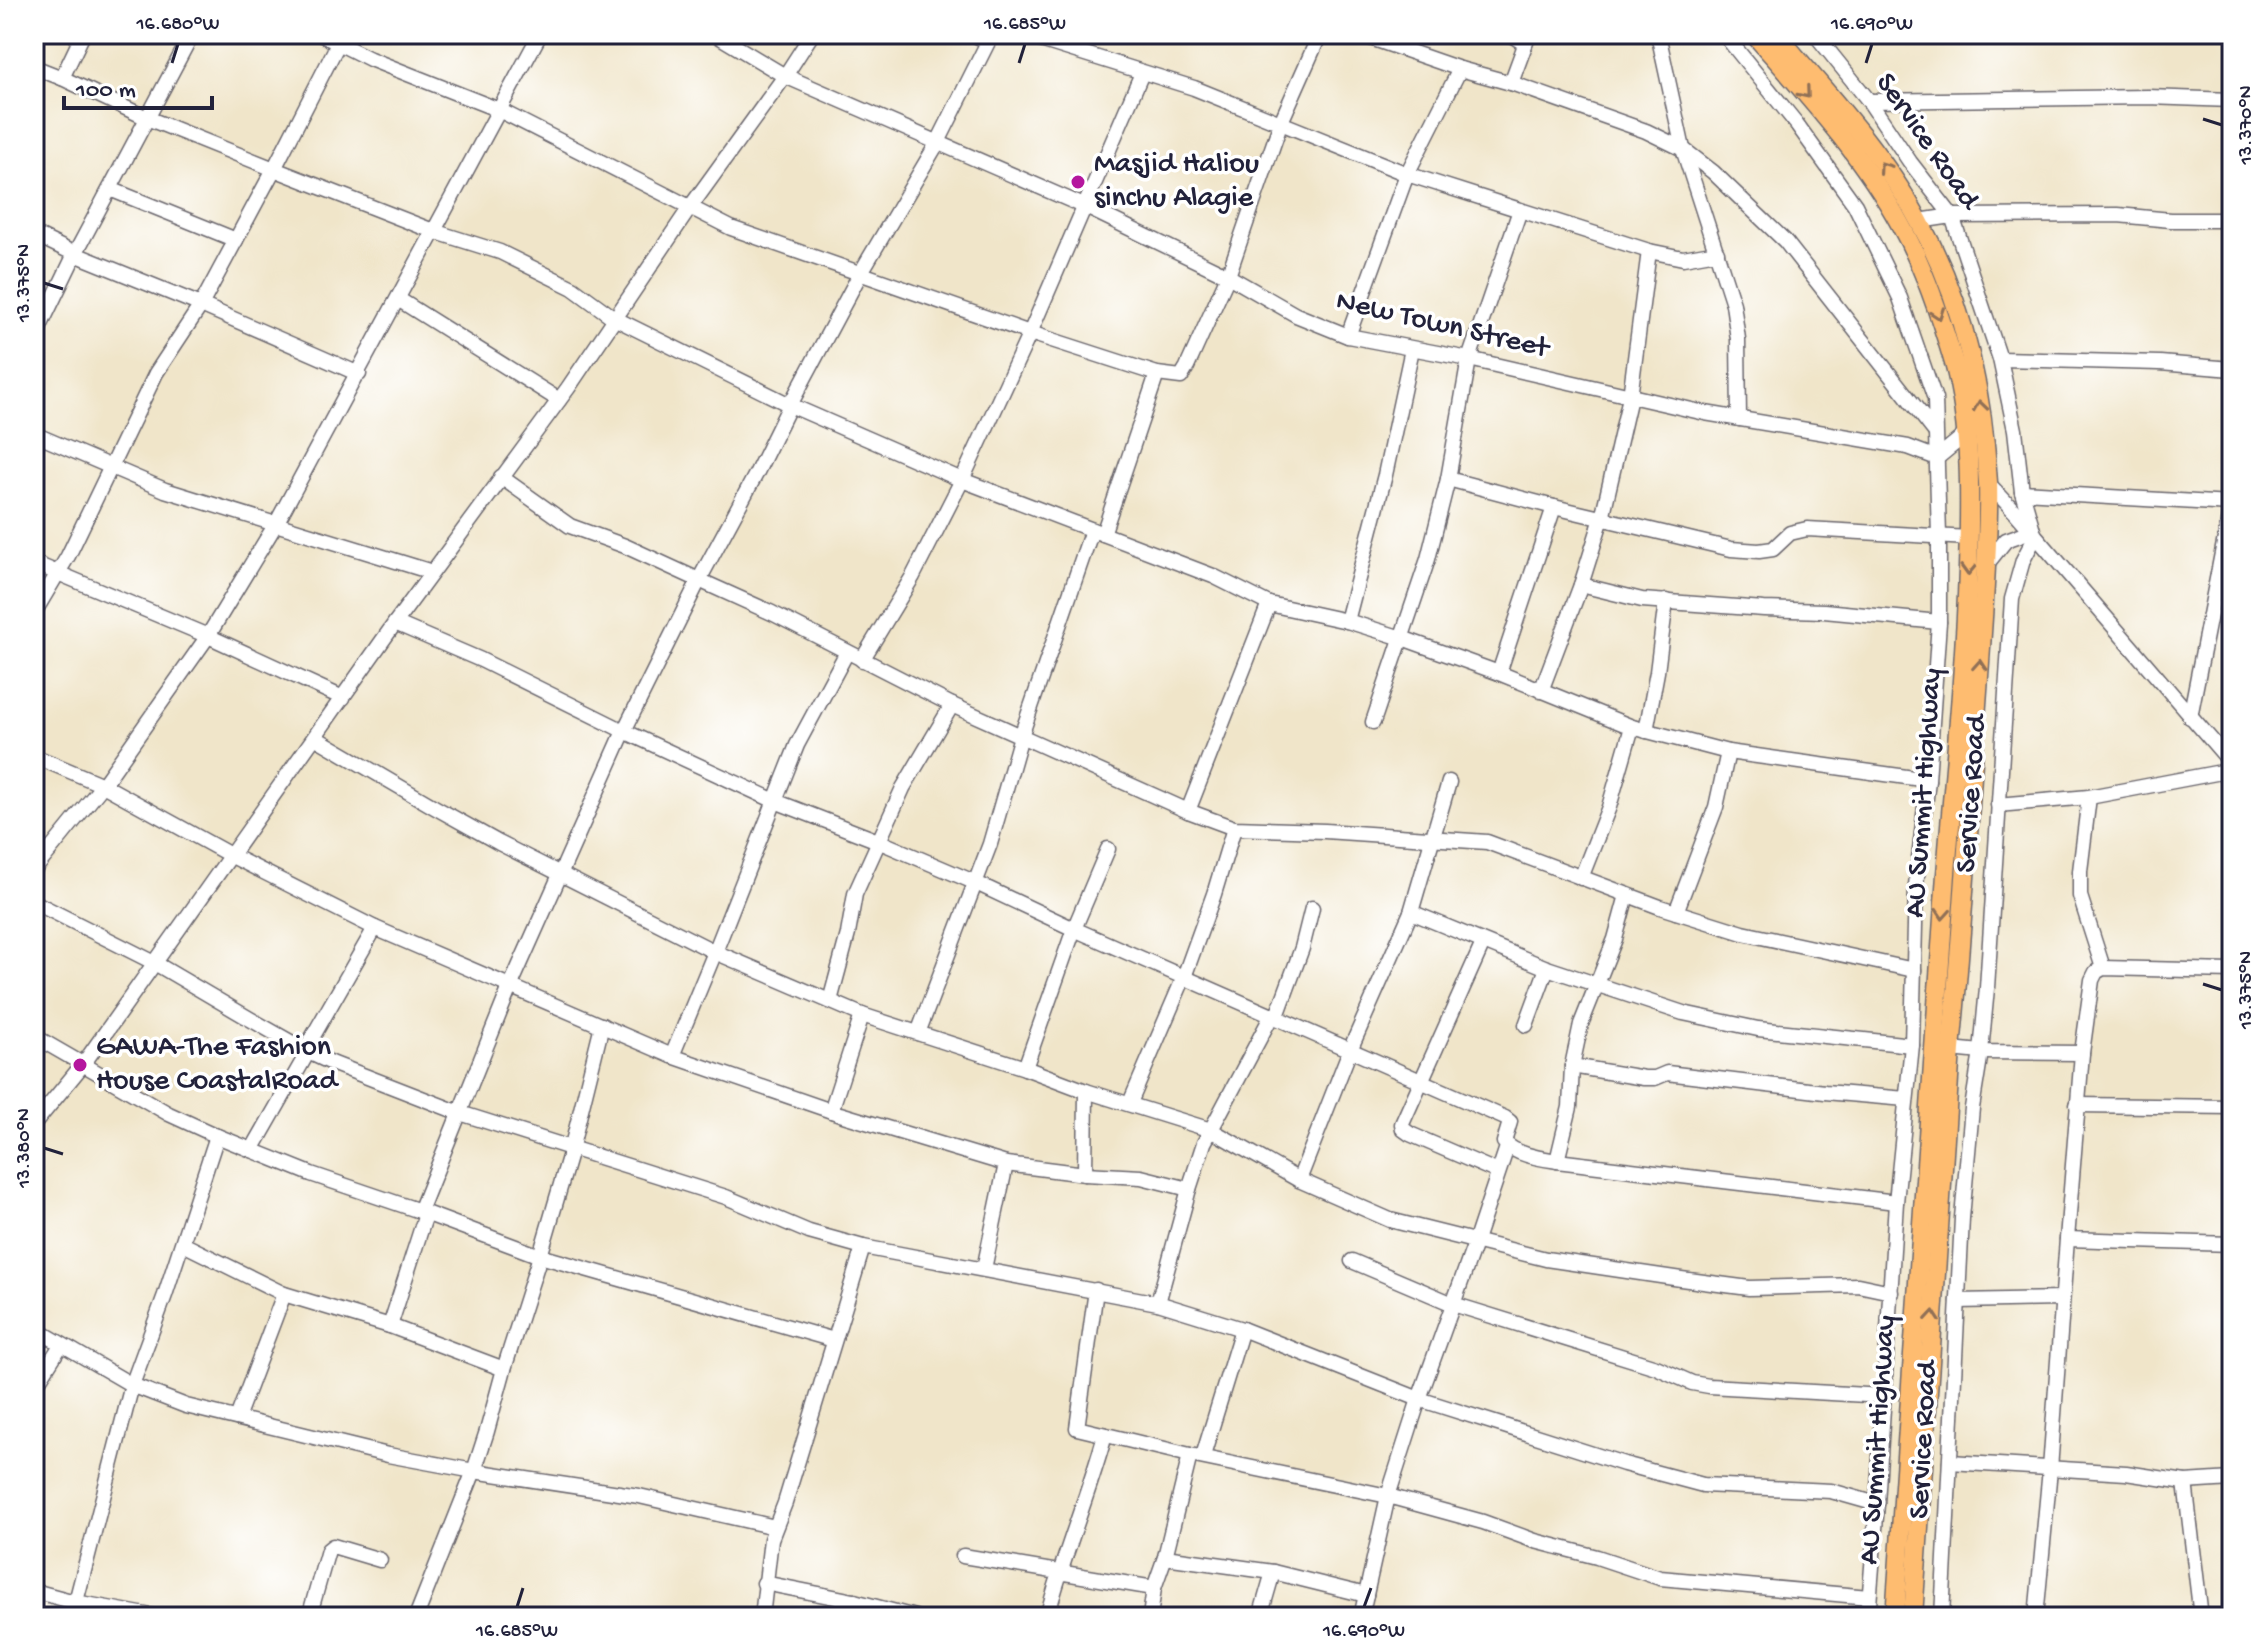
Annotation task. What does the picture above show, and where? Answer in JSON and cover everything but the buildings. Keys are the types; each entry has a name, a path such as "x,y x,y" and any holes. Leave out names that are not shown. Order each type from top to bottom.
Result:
{"main road":[{"name":"AU Summit Highway","path":"1754,34 1832,126 1873,180 1900,224 1940,318 1955,367 1966,434 1970,508 1966,620 1938,975 1895,1617"},
{"name":"AU Summit Highway","path":"1776,34 1848,118 1887,170 1919,221 1957,312 1972,362 1984,433 1988,483 1986,566 1913,1617"}],"street":[{"path":"62,78 83,34"},
{"path":"34,339 75,254 192,34"},
{"path":"320,34 340,39 424,82 499,110 731,228 1030,333 1157,374 1181,377 1228,276 1281,122 1320,34"},
{"path":"34,870 103,785 208,636 277,522 540,34"},
{"name":"New Town Street","path":"715,34 785,76 1086,207 1228,276 1296,315 1348,336 1469,359 1739,419 1908,447 1937,458"},
{"path":"34,1124 84,1063 395,623 559,400 812,34"},
{"path":"390,1326 423,1212 460,1113 510,987 624,731 790,405 860,274 938,142 990,38 972,34"},
{"path":"1021,34 1194,88 1407,174 1649,251 1683,258 1717,252"},
{"path":"1359,34 1511,83 1646,131 1683,149 1713,172 1785,241 1935,432"},
{"path":"1510,34 1527,39 1511,83"},
{"path":"1658,34 1683,149 1733,304 1738,339 1739,419"},
{"name":"Service Road","path":"1724,34 1796,123 1855,205 1900,298 1935,399 1939,622 1928,780 1916,885 1912,1045 1896,1202 1868,1617"},
{"name":"Service Road","path":"1815,34 1869,101 1910,162 1952,216 2000,359 2015,430 2022,492 2033,534 2012,599 1981,1052 1972,1108 1958,1301 1942,1617"},
{"path":"34,613 68,556 156,373 201,305 340,39"},
{"path":"34,67 147,118 274,169 433,231 500,252 573,288 614,318 790,405 962,480 1213,576 1269,604 1347,621 1402,638 1639,729 1728,752 1928,780"},
{"path":"1348,336 1407,174 1460,69"},
{"path":"862,660 913,576 962,480 1086,207 1142,73"},
{"path":"1869,101 2148,97 2232,100"},
{"path":"110,189 236,240"},
{"path":"1373,722 1428,559 1448,479 1469,359 1520,210"},
{"path":"1919,221 1952,216 2118,215 2171,220 2232,220"},
{"path":"34,234 359,374"},
{"path":"1541,691 1581,585 1602,518 1630,397 1649,251"},
{"path":"398,299 559,400"},
{"path":"1347,621 1385,475 1412,349"},
{"path":"2000,359 2160,363 2232,369"},
{"path":"918,1033 990,844 1021,736 1157,374"},
{"path":"34,434 165,490 432,572"},
{"path":"1937,458 1966,434"},
{"path":"501,477 570,526 625,546 772,613 952,705 1188,811 1234,828 1487,842 1627,895 1743,933 1914,970"},
{"path":"1448,479 1731,549 1773,549 1790,533 1807,529 1969,538"},
{"path":"1988,483 2232,767 2089,797 1998,805"},
{"path":"2022,492 2232,503 2190,717"},
{"path":"1499,673 1554,507"},
{"path":"1986,566 2006,540 2033,534"},
{"path":"34,563 208,636 343,698"},
{"path":"1581,585 1642,600 1824,611 1939,622"},
{"path":"1581,878 1639,729 1657,672 1666,601"},
{"path":"1188,811 1269,604"},
{"path":"395,623 481,660 775,801 974,882 1074,929 1421,1080 1510,1122 1504,1142 1507,1147 1557,1161 1896,1202"},
{"path":"672,1056 802,735 847,652"},
{"path":"830,1001 855,894 903,788 952,705"},
{"path":"316,738 436,808 715,952 862,1015 1211,1130 1299,1180 1390,1220 1546,1259 1749,1288 1858,1285 1891,1292"},
{"path":"1676,912 1716,807 1728,752"},
{"path":"34,756 103,785 232,856 375,928 672,1056 831,1111 1006,1164 1141,1177 1189,1189"},
{"path":"1299,1180 1350,1050 1411,912 1449,782"},
{"path":"2089,797 2080,896 2103,968"},
{"path":"1130,1103 1184,977 1234,828"},
{"path":"1025,1068 1074,929 1108,849"},
{"path":"1557,1161 1570,1107 1572,1066 1581,1024 1615,939 1627,895"},
{"path":"34,902 153,962 306,1051 460,1113 726,1197 809,1232 863,1247 1158,1303 1242,1329 1419,1399 1624,1464 1703,1485 1831,1491 1877,1504"},
{"path":"1158,1303 1204,1143 1274,1016 1302,948 1312,908"},
{"path":"1411,912 1547,968 1683,1013 1758,1029 1912,1045"},
{"path":"252,1150 375,928"},
{"path":"1483,943 1402,1124 1405,1132 1498,1172"},
{"path":"1526,1025 1547,968"},
{"path":"2038,1617 2077,1105 2092,980 2096,972 2103,968 2232,971"},
{"path":"831,1111 862,1015"},
{"path":"416,1617 474,1471 571,1150 602,1025"},
{"path":"34,1036 169,1114 311,1174 540,1256 834,1340"},
{"path":"1951,1049 2082,1053"},
{"path":"1572,1066 1644,1078 1667,1073 1906,1099"},
{"path":"1085,1174 1086,1091"},
{"path":"2077,1105 2232,1107"},
{"path":"74,1610 132,1385 183,1244 217,1136"},
{"path":"1361,1617 1388,1496 1507,1147"},
{"path":"984,1269 1006,1164"},
{"path":"2067,1239 2232,1244"},
{"path":"183,1244 284,1294 390,1326 504,1369"},
{"path":"762,1617 771,1539 785,1503 863,1247"},
{"path":"1352,1261 1453,1304 1656,1367 1692,1383 1884,1396"},
{"path":"1096,1290 1077,1428 1388,1496 1483,1522 1535,1541 1660,1578 1869,1597"},
{"path":"237,1418 284,1294"},
{"path":"1958,1301 2062,1299"},
{"path":"34,1328 132,1385 186,1406 388,1455 639,1496 775,1527"},
{"path":"1150,1617 1154,1588 1242,1329"},
{"path":"34,1388 61,1345"},
{"path":"1047,1617 1059,1572 1093,1481 1105,1435"},
{"path":"1950,1462 2126,1473 2185,1482 2232,1479"},
{"path":"2185,1482 2201,1617"},
{"path":"309,1617 328,1550 333,1546 380,1560"},
{"path":"963,1556 1154,1588"},
{"path":"1165,1557 1273,1572 1366,1595"},
{"path":"1260,1617 1273,1572"},
{"path":"764,1583 915,1617"},
{"path":"34,1591 74,1610 157,1617"},
{"path":"851,1617 854,1601"}],"place":[{"name":"Masjid Haliou sinchu Alagie","path":"1078,182"},
{"name":"GAWA-The Fashion House CoastalRoad","path":"80,1065"}]}
